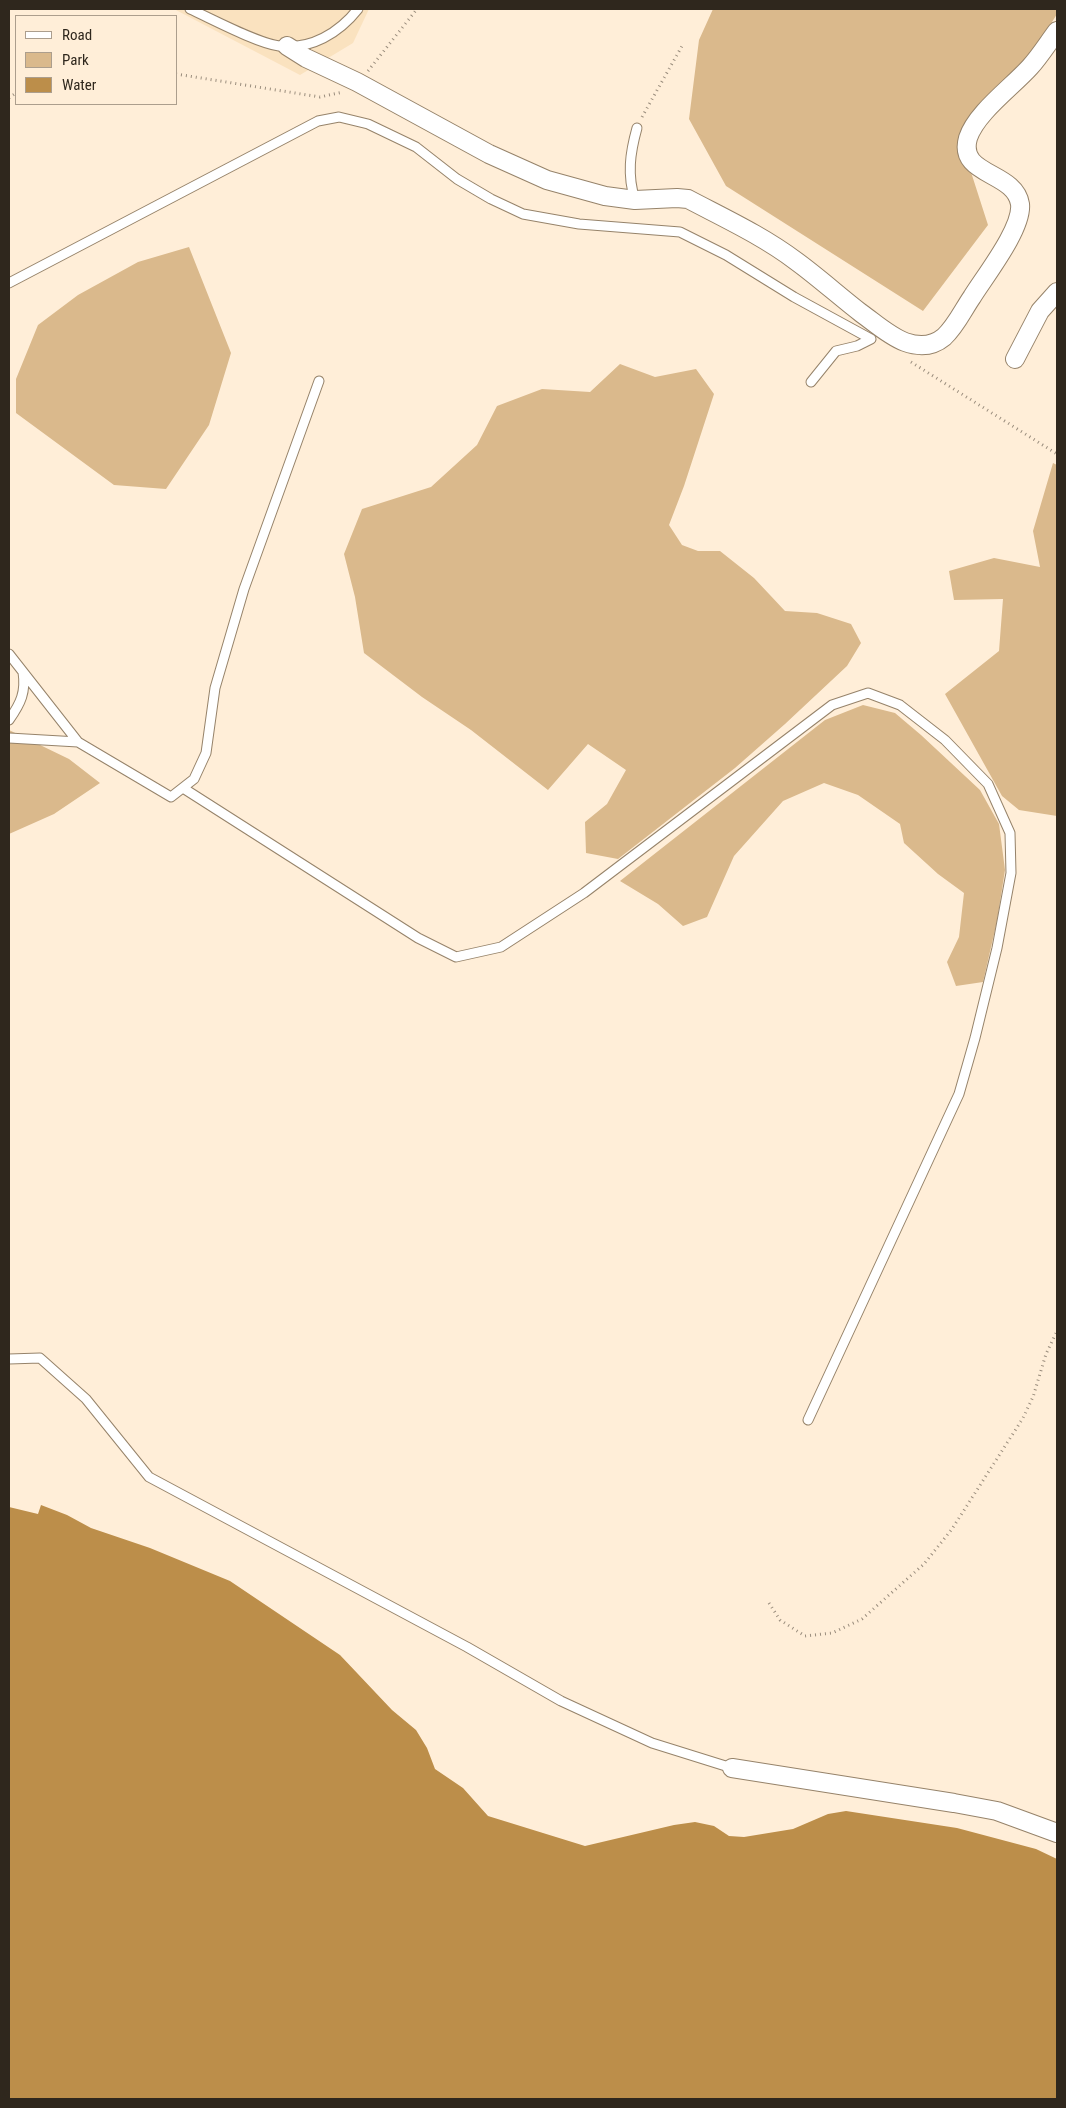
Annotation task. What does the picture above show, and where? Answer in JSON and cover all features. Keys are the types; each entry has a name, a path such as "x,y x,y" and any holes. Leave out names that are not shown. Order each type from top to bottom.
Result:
{"street":[{"path":"287,46 306,58 357,82 489,154 547,180 577,190 605,196 635,200 677,198 688,200 703,207 783,252 883,330 917,346 928,346 943,337 954,325 996,262 1018,217 1020,204 1014,192 1006,184 969,159 966,154 968,136 1006,89 1030,68 1057,31"},
{"path":"1015,359 1040,311 1057,292"},
{"path":"732,1768 997,1811 1057,1833"}],"lane":[{"path":"190,9 277,46 297,46 319,40 340,30 358,9"},
{"path":"9,283 318,121 339,117 368,124 416,147 457,179 491,199 523,214 579,224 680,232 726,255 871,339 857,346 836,352 811,382"},
{"path":"635,200 630,184 630,151 637,128"},
{"path":"9,654 78,742 171,797 194,779 206,753 215,688 244,589 319,382"},
{"path":"9,720 19,706 25,685 22,669"},
{"path":"183,788 418,938 456,957 500,947 584,894 832,705 868,693 900,705 944,740 988,784 1010,833 1011,873 997,948 959,1094 808,1420"},
{"path":"9,738 78,742"},
{"path":"9,1359 40,1358 86,1399 149,1477 467,1647 561,1702 652,1743 732,1768"}],"path":[{"path":"637,128 682,46"},
{"path":"904,358 937,376 1057,454"},
{"path":"770,1602 780,1620 805,1636 832,1633 862,1619 924,1564 952,1529 1023,1418 1033,1397 1046,1354 1057,1331"}],"shaded area":[{"path":"174,9 369,9 353,43 300,75"}],"green space":[{"path":"713,9 1057,9 1057,14 1041,40 961,141 988,225 923,311 726,186 689,119 699,40"},
{"path":"189,247 231,353 209,425 166,489 114,485 16,413 16,379 38,325 78,295 138,262"},
{"path":"620,364 655,377 696,369 714,394 684,486 669,525 682,545 698,551 720,551 754,578 785,611 817,613 851,624 861,643 847,666 785,724 735,768 618,859 586,853 585,822 607,804 626,770 588,744 548,790 471,730 422,697 364,653 355,597 344,554 362,509 431,487 477,445 497,406 542,389 590,392"},
{"path":"1053,463 1057,465 1057,816 1019,810 1002,796 945,694 999,651 1003,599 954,600 949,571 994,558 1040,567 1033,531"},
{"path":"863,705 895,713 921,735 980,790 999,824 1005,870 997,921 983,982 956,986 947,962 959,937 964,893 938,874 904,843 900,824 858,795 824,783 783,801 734,856 707,917 683,926 658,904 620,881 825,720"},
{"path":"9,730 69,759 100,783 54,814 9,834"}],"water":[{"path":"41,1505 67,1515 91,1528 150,1548 230,1581 340,1655 392,1710 416,1730 427,1748 435,1769 463,1788 488,1816 585,1846 674,1825 695,1822 714,1826 729,1836 744,1837 793,1829 828,1814 846,1811 957,1828 1036,1849 1057,1859 1057,2099 9,2099 9,1507 38,1514"}]}
